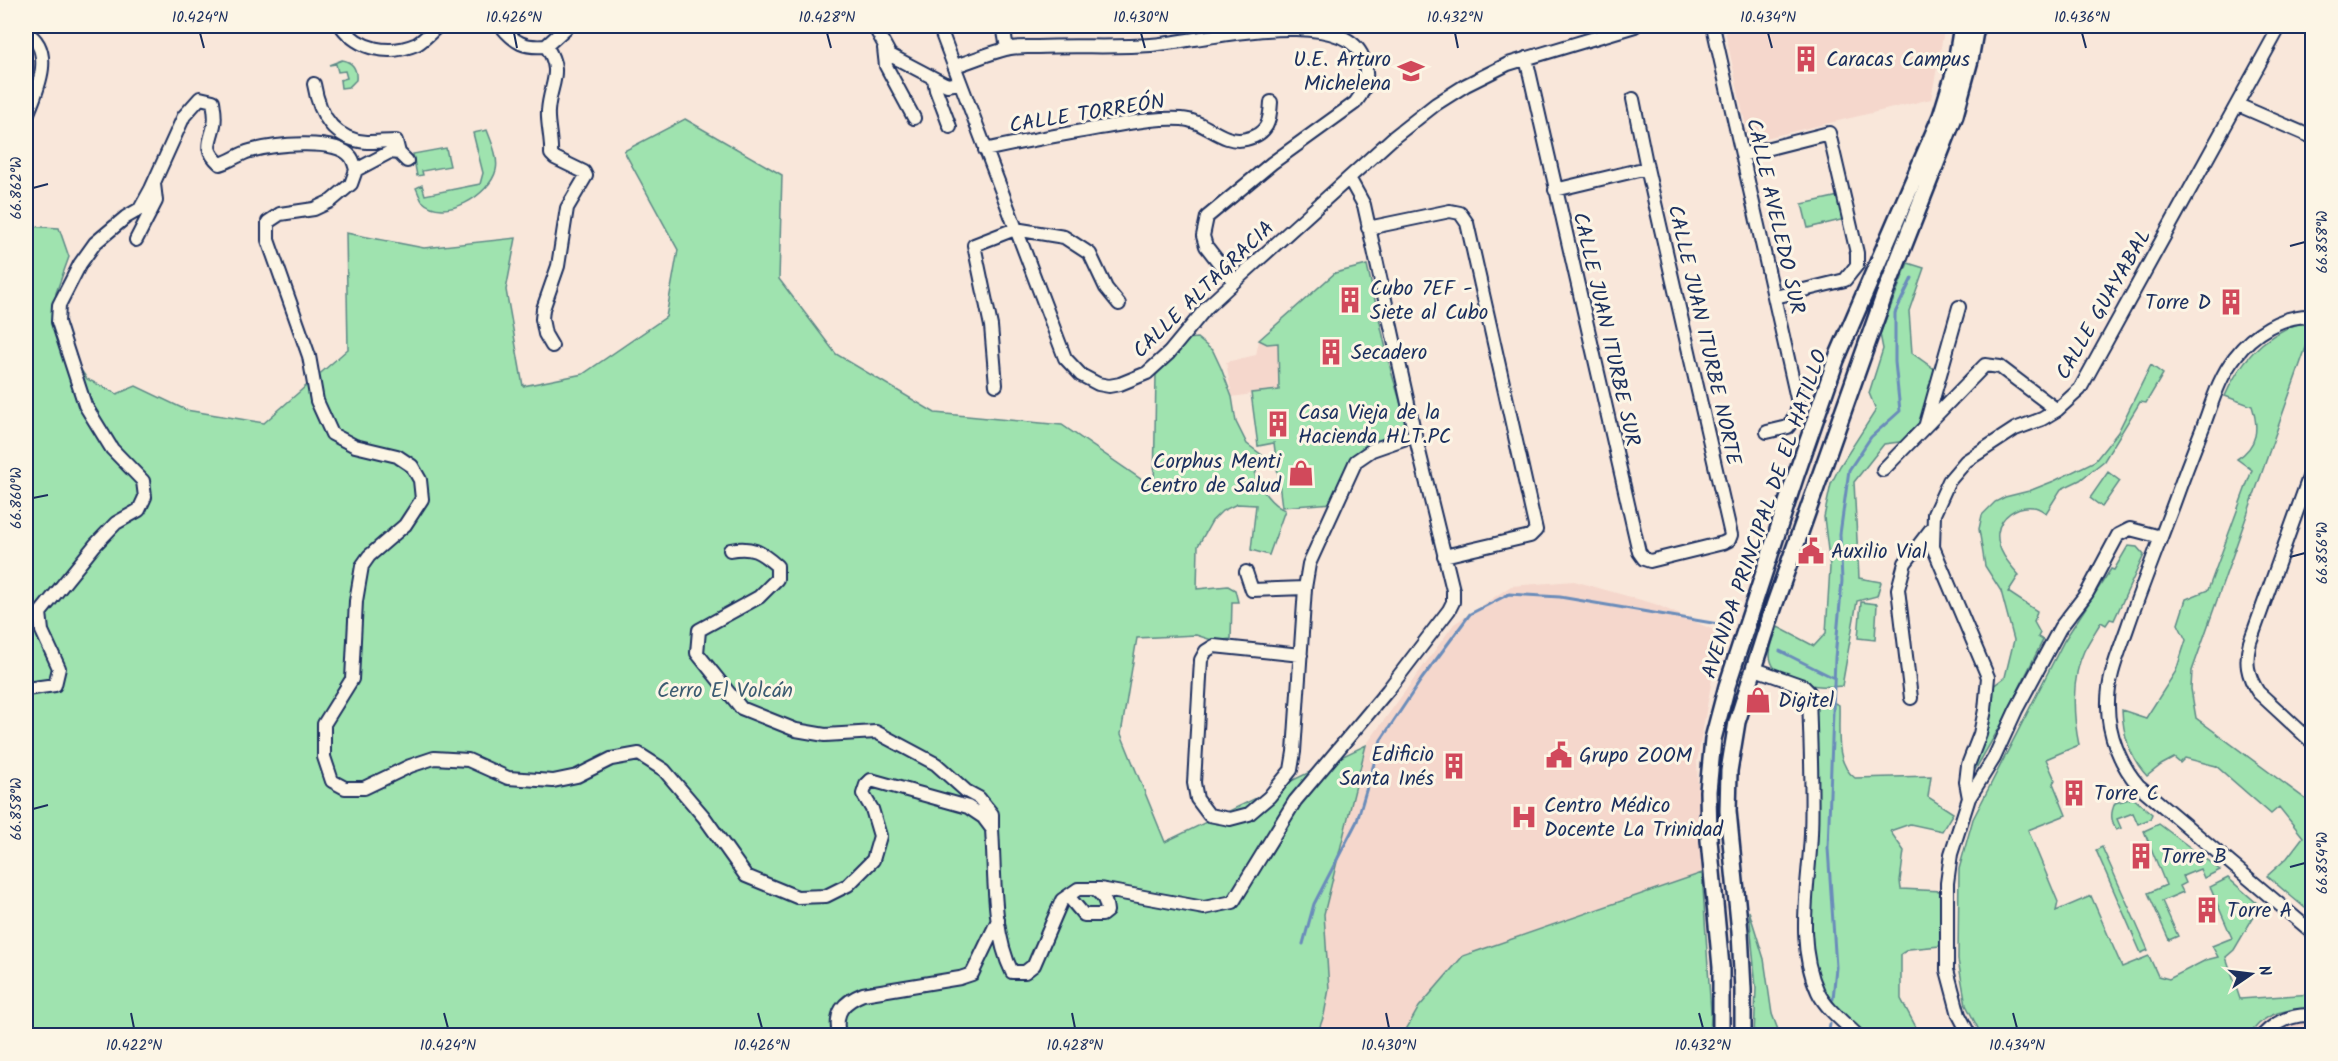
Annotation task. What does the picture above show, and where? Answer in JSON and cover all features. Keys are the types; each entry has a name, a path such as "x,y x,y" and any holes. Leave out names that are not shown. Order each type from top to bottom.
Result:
{"main road":[{"name":"AVENIDA PRINCIPAL DE EL HATILLO","path":"1721,1035 1721,967 1709,840 1708,790 1713,739 1727,686 1836,360 1941,116 1954,74 1962,26"},
{"name":"AVENIDA PRINCIPAL DE EL HATILLO","path":"1743,1035 1740,932 1728,812 1732,747 1737,722 1774,606 1884,296 1955,115 1970,60 1976,26"}],"street":[{"path":"341,26 351,39 382,51 418,43 438,26"},
{"path":"501,26 517,42 530,48 546,46 568,26"},
{"path":"818,26 823,26"},
{"path":"874,26 890,55 947,85 960,83"},
{"name":"CALLE ALTAGRACIA","path":"939,26 1065,358 1081,375 1098,384 1109,386 1120,384 1147,372 1169,353 1207,308 1234,282 1394,137 1436,104 1484,76 1526,58 1599,30 1635,26"},
{"path":"1003,26 1007,48"},
{"name":"CALLE AVELEDO SUR","path":"1713,26 1798,403 1796,415 1788,427 1767,432"},
{"name":"CALLE GUAYABAL","path":"1969,798 1966,782 1968,765 1980,734 1988,677 1985,665 1933,547 1934,514 1949,481 1966,461 2015,429 2042,419 2057,410 2080,389 2280,26"},
{"path":"955,66 1007,48 1150,46 1286,28 1334,34 1347,39 1360,50 1367,76 1362,95 1355,104 1272,163 1207,217 1203,236 1206,246 1234,282"},
{"path":"26,32 33,37 43,58 40,85 26,118"},
{"path":"546,46 554,59 555,77 547,113 551,154 584,172 586,176 567,208 558,266 543,309 545,334 552,346"},
{"path":"884,46 886,66 914,118"},
{"name":"CALLE JUAN ITURBE SUR","path":"1526,58 1639,552 1644,559 1650,561 1691,551"},
{"path":"934,79 950,127"},
{"path":"314,84 323,116 331,127 359,141 396,141 403,157 390,152 356,170"},
{"path":"26,689 55,685 59,668 42,631 40,614 95,545 116,523 139,510 145,496 143,481 112,449 85,405 58,322 60,305 80,264 95,243 126,217 140,209 154,184 184,116 200,98 213,101 215,123 208,143 210,155 220,164 231,161 248,151 280,146 332,145 351,156 356,170 351,184 331,201 314,209 280,214 268,222 268,240 309,356 317,401 332,434 355,446 397,456 412,466 420,480 422,499 405,525 369,556 362,566 356,601 352,679 324,724 324,757 332,781 345,788 364,788 410,766 434,758 468,760 508,778 553,781 577,776 611,759 639,754 664,770 704,817 746,876 797,897 826,896 848,885 873,860 880,836 872,809 863,794 866,785 871,780 968,807 983,817 992,829"},
{"name":"CALLE JUAN ITURBE NORTE","path":"1633,99 1731,535 1729,540 1691,551"},
{"name":"CALLE TORREÓN","path":"985,150 1033,139 1168,119 1195,122 1229,139 1247,139 1265,131 1270,122 1271,102"},
{"path":"2238,105 2313,137"},
{"path":"1742,155 1829,132 1857,253 1857,265 1845,280 1774,297"},
{"path":"1555,190 1647,168"},
{"path":"730,550 745,547 764,555 777,566 777,579 759,597 699,630 696,640 697,653 741,708 796,730 825,735 876,732 936,764 966,791 979,798 992,814 998,920 1005,958 1012,972 1025,972 1034,964 1062,900 1078,889 1094,889 1204,908 1233,902 1294,801 1388,690 1453,602 1453,590 1415,435 1364,205 1349,178"},
{"path":"136,240 156,201 154,184"},
{"path":"1368,228 1450,211 1460,213 1467,224 1536,530 1530,536 1444,556"},
{"path":"996,385 991,326 974,245 1015,229 1064,237 1090,254 1106,288 1119,304"},
{"path":"1926,426 1959,307"},
{"path":"2313,316 2288,320 2262,331 2246,345 2228,367 2211,404 2111,675 2108,705 2117,749 2124,766 2138,785 2313,932"},
{"path":"1883,470 1985,365 2000,367 2057,410"},
{"path":"1301,655 1214,646 1206,651 1201,660 1199,679 1194,783 1197,799 1209,815 1230,819 1249,814 1269,797 1291,770 1294,752 1301,655 1305,588 1309,564 1356,461 1372,450 1415,435"},
{"path":"2313,469 2250,642 2246,664 2258,692 2313,742"},
{"path":"1911,698 1898,589 1905,563 1932,528"},
{"path":"1970,1035 1959,1015 1947,970 1946,912 1951,854 1969,798 1994,758 2016,710 2060,628 2087,593 2118,535 2130,529 2161,537"},
{"path":"1246,572 1252,590 1305,588"},
{"path":"1754,670 1809,692 1811,834 1804,913 1810,967 1819,993 1858,1035"},
{"path":"1068,896 1084,915 1102,915 1107,911 1106,903 1102,894 1094,889"},
{"path":"839,1035 837,1026 840,1010 848,1000 864,994 972,974 998,920"},
{"path":"2262,1035 2287,1018 2298,1014 2313,1015"}],"shaded area":[{"path":"1724,26 1945,26 1931,99 1749,142"},
{"path":"1259,340 1267,344 1278,342 1279,390 1232,397 1226,362 1256,355"},
{"name":"Centro Médico Docente La Trinidad","path":"1574,581 1655,604 1727,636 1712,679 1697,761 1702,873 1463,956 1419,1007 1403,1035 1317,1036 1329,989 1324,914 1366,745 1454,624 1511,586"},
{"path":"2312,1010 2312,1035 2250,1036 2277,1011"}],"green space":[{"path":"342,60 352,65 356,80 349,87 341,88 340,80 347,78 345,71 338,72 336,64 329,65"},
{"name":"Cerro El Volcán","path":"685,119 782,175 779,279 836,354 935,413 1062,425 1154,488 1156,375 1186,339 1197,338 1213,351 1232,397 1236,422 1247,444 1262,455 1255,475 1257,480 1271,500 1285,510 1269,555 1251,550 1256,505 1237,504 1222,511 1212,521 1198,546 1197,589 1228,586 1235,590 1238,602 1232,602 1231,639 1215,641 1196,635 1137,638 1121,734 1165,842 1366,745 1324,914 1329,989 1317,1035 26,1035 26,226 59,228 69,257 56,293 55,331 87,379 117,394 136,386 186,410 264,423 348,349 346,233 424,248 516,238 506,290 523,386 583,374 666,317 678,250 624,151"},
{"path":"487,130 497,165 492,179 485,188 476,197 454,207 442,209 431,207 422,201 416,188 422,185 425,195 480,184 483,173 473,133"},
{"path":"446,148 450,166 422,171 423,175 417,176 413,154"},
{"path":"1839,196 1845,219 1808,228 1802,204"},
{"path":"1908,263 1924,268 1909,311 1912,353 1937,371 1915,440 1884,444 1854,482 1859,578 1881,582 1877,596 1857,601 1842,686 1810,685 1787,678 1778,672 1772,664 1770,654 1772,644 1778,627 1814,646 1826,633 1830,567 1824,517 1831,484 1876,410 1869,393 1883,349 1880,334"},
{"path":"1367,265 1391,371 1410,434 1362,450 1333,503 1282,507 1274,443 1258,446 1251,393 1279,390 1278,343 1267,344 1259,340 1335,273"},
{"path":"2298,324 2312,324 2310,336 2192,671 2191,689 2196,718 2312,804 2312,914 2267,876 2287,858 2303,837 2279,807 2271,814 2216,766 2185,758 2180,763 2174,758 2147,776 2128,745 2122,710 2146,718 2176,671 2186,640 2178,624 2186,599 2208,590 2252,470 2237,459 2249,448 2255,436 2256,422 2252,406 2225,396 2237,372 2263,343 2285,329"},
{"path":"2151,365 2163,374 2146,403 2140,402 2104,461 2080,480 2061,489 2046,513 2035,507 2021,508 2010,513 1999,527 1998,539 2001,550 2019,575 2008,592 2037,611 2034,622 2040,633 2038,637 2043,640 2001,725 1975,770 1968,765 1988,690 2005,677 2014,640 2001,591 1985,566 1979,529 1982,515 1995,502 2005,497 2054,481 2095,461 2118,432"},
{"path":"2108,472 2120,481 2102,507 2090,498"},
{"path":"2128,546 2137,547 2144,555 2114,620 2110,619 2106,625 2101,622 2084,651 2077,673 2075,722 2079,745 2046,759 2066,815 2028,830 2058,902 2056,911 2091,896 2122,967 2149,956 2158,976 2169,979 2206,960 2218,957 2212,946 2232,938 2210,887 2228,878 2260,906 2234,950 2226,957 2240,999 2312,994 2312,1010 2285,1011 2269,1017 2250,1035 1982,1036 1966,1005 1958,960 1959,869 1973,819 2064,641"},
{"path":"1861,602 1877,604 1875,640 1858,638"},
{"path":"1828,700 1839,705 1841,754 1848,771 1855,778 1931,776 1928,797 1953,813 1942,831 1910,824 1890,831 1904,851 1901,889 1942,891 1940,946 1909,949 1901,954 1901,999 1917,1029 1922,1028 1925,1035 1867,1036 1858,1031 1841,1015 1827,995 1813,965 1808,915 1815,703"},
{"path":"2133,798 2152,814 2150,819 2138,824 2133,813 2117,819 2121,828 2116,830 2112,817 2115,803"},
{"path":"2159,824 2220,870 2204,878 2200,869 2183,876 2186,883 2180,886 2183,892 2162,901 2178,936 2169,940 2148,893 2166,885 2144,831"},
{"path":"2102,847 2148,950 2141,953 2096,850"},
{"path":"1702,873 1711,1014 1710,1035 1403,1035 1419,1007 1463,956"},
{"path":"1749,911 1764,959 1772,1014 1780,1035 1754,1035 1756,988"}],"waterway":[{"path":"1833,999 1836,967 1828,848 1835,658 1842,581 1840,534 1849,470 1871,437 1900,411 1895,362 1895,313 1912,278"},
{"path":"1303,944 1314,904 1357,821 1381,740 1421,680 1470,614 1509,594 1560,597 1724,625"},
{"path":"1780,651 1834,678"},
{"path":"1828,1036 1830,1024"}],"place":[{"name":"Caracas Campus","path":"1806,59"},
{"name":"U.E. Arturo Michelena","path":"1411,71"},
{"name":"Cubo 7EF - Siete al Cubo","path":"1350,300"},
{"name":"Torre D","path":"2231,302"},
{"name":"Secadero","path":"1331,352"},
{"name":"Casa Vieja de la Hacienda HLT.PC","path":"1278,424"},
{"name":"Corphus Menti Centro de Salud","path":"1301,473"},
{"name":"Auxilio Vial","path":"1811,551"},
{"name":"Digitel","path":"1758,700"},
{"name":"Grupo ZOOM","path":"1559,755"},
{"name":"Edificio Santa Inés","path":"1454,766"},
{"name":"Torre C","path":"2074,793"},
{"name":"Centro Médico Docente La Trinidad","path":"1524,817"},
{"name":"Torre B","path":"2141,856"},
{"name":"Torre A","path":"2207,910"}]}
